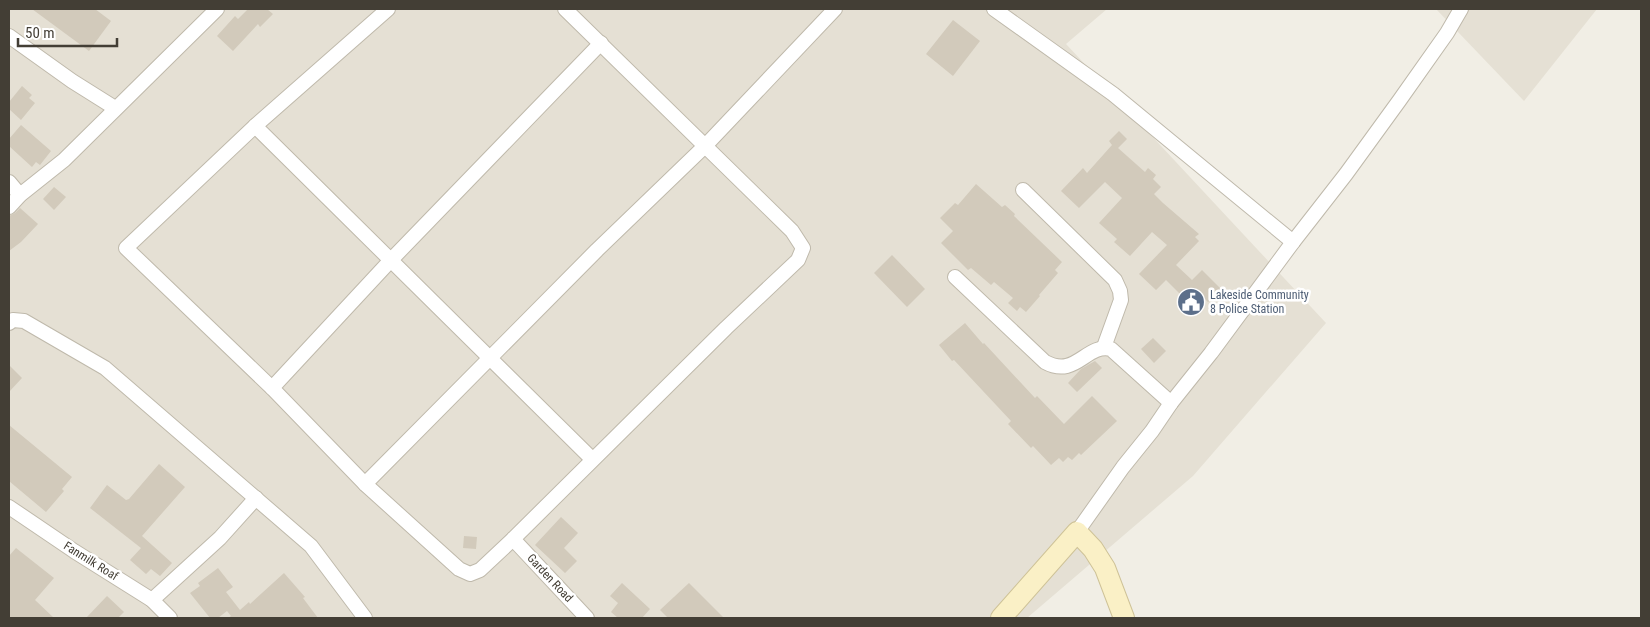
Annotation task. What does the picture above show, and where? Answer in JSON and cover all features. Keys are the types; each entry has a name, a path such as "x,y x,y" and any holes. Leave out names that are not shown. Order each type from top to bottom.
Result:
{"street":[{"path":"9,207 20,195 64,160 218,9"},
{"path":"388,9 255,126 126,248 272,388 365,484 459,570 470,574 480,570 798,260 803,248 792,231 601,42 565,9"},
{"path":"365,484 597,250 706,145 835,9"},
{"path":"994,9 1113,94 1293,242"},
{"path":"1001,618 1078,532 1123,467 1152,432 1171,403 1346,174 1447,33 1462,9"},
{"path":"9,36 72,81 115,108"},
{"path":"272,388 390,261 601,42"},
{"path":"255,126 592,459"},
{"path":"9,182 20,195"},
{"path":"1023,190 1115,280 1120,290 1121,300 1104,347"},
{"path":"955,277 1045,362 1057,367 1067,366 1098,349 1104,347 1111,349 1171,403"},
{"path":"9,323 13,320 24,321 105,368 311,546 365,618"},
{"path":"152,600 220,538 256,498"},
{"name":"Fanmilk Roaf","path":"9,507 152,600 170,618"},
{"path":"1078,532 1092,548 1105,568 1124,618"},
{"name":"Garden Road","path":"513,538 587,618"}],"shaded area":[{"path":"9,9 1107,9 1066,44 1326,323 1193,476 1027,618 9,618"},
{"path":"1436,9 1597,9 1524,101"}],"building":[{"path":"32,9 95,9 111,21 89,51"},
{"path":"248,9 267,9 273,14 260,27 258,24 233,51 217,36 235,16 238,19"},
{"path":"953,20 980,41 953,76 926,54"},
{"path":"22,86 32,95 29,98 35,103 21,120 9,109 9,102"},
{"path":"21,125 51,151 40,165 36,162 32,167 9,146 9,139"},
{"path":"1119,131 1127,139 1118,148 1145,172 1148,168 1156,175 1153,179 1161,187 1154,194 1199,234 1195,237 1199,241 1176,265 1192,280 1202,270 1221,289 1208,302 1203,297 1193,307 1166,280 1156,290 1139,274 1167,245 1152,232 1130,256 1114,242 1117,239 1099,223 1122,198 1105,182 1079,208 1061,191 1083,168 1087,173 1112,145 1109,141"},
{"path":"976,184 1002,207 1005,205 1015,214 1014,216 1062,262 1055,270 1058,273 1026,312 1020,307 1017,311 1008,303 1013,298 994,282 991,285 971,268 968,270 941,243 953,231 940,218 955,203 958,205"},
{"path":"54,187 66,197 54,210 43,199"},
{"path":"20,208 38,224 21,242 9,251 9,216"},
{"path":"892,255 925,289 907,307 874,273"},
{"path":"965,323 1035,398 1037,396 1064,424 1092,396 1117,421 1081,455 1079,453 1072,460 1068,457 1063,462 1059,458 1051,465 1008,424 1011,421 954,360 952,361 939,345"},
{"path":"1153,338 1166,351 1154,363 1141,349"},
{"path":"1095,361 1102,368 1077,392 1068,383 1081,369"},
{"path":"9,365 22,378 9,392"},
{"path":"9,425 72,477 62,489 64,491 46,512 9,481"},
{"path":"159,464 185,487 142,536 172,563 160,576 151,569 146,574 130,560 141,548 90,508 107,485 126,500 129,499"},
{"path":"561,517 578,533 564,548 577,561 565,573 535,545"},
{"path":"464,536 477,537 476,549 463,548"},
{"path":"16,548 54,578 35,600 54,618 9,618 9,556"},
{"path":"218,568 233,587 226,592 240,610 249,602 250,604 284,573 305,597 303,598 318,618 228,618 231,616 227,611 218,618 210,618 190,593 200,586 198,583"},
{"path":"622,583 650,609 642,618 618,618 611,612 618,603 610,596"},
{"path":"689,583 724,618 668,618 660,610"},
{"path":"107,596 124,612 118,618 86,618"}],"place":[{"name":"Lakeside Community 8 Police Station","path":"1191,302"}]}
